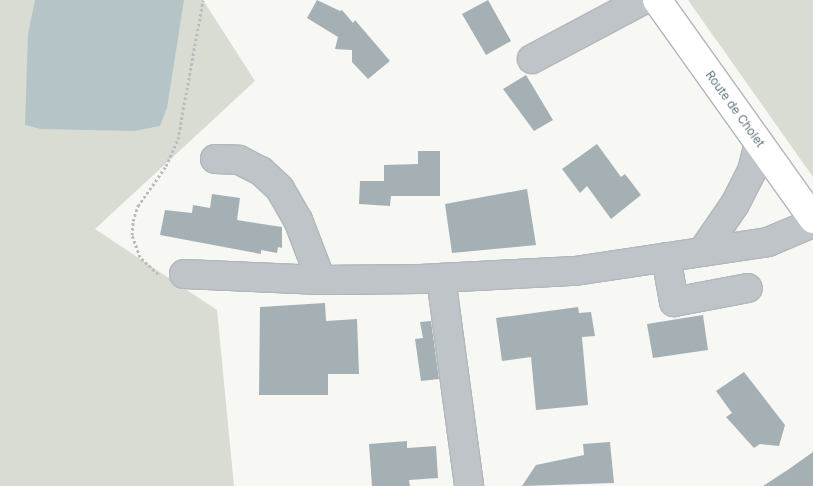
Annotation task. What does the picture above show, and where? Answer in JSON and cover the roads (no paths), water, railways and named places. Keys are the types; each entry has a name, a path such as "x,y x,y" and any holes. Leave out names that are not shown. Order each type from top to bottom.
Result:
{"main road":[{"name":"Route de Cholet","path":"657,0 813,219"}],"street":[{"path":"532,59 644,0"},
{"path":"702,252 735,204 752,171 759,143"},
{"path":"215,159 239,160 262,171 280,189 298,220 321,280"},
{"path":"184,274 321,280 441,278 575,271 768,242 813,223"},
{"path":"666,257 674,302 748,288"},
{"path":"441,278 469,486"}]}
